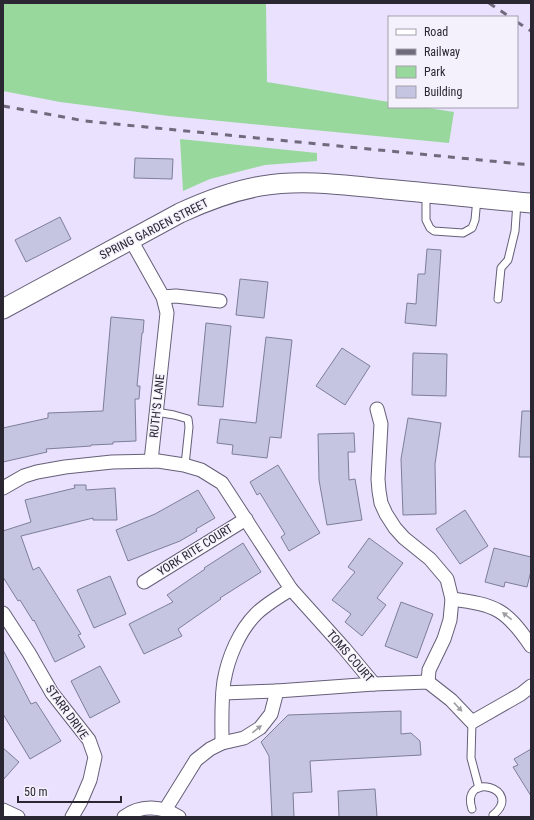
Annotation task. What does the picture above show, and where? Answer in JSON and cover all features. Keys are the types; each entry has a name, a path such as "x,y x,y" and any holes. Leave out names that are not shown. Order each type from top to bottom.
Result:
{"main road":[{"name":"SPRING GARDEN STREET","path":"3,309 207,201 261,186 288,183 316,183 524,203"}],"street":[{"name":"RUTH'S LANE","path":"131,240 163,297 166,313 150,461"},
{"path":"163,297 176,296 220,301"},
{"path":"377,410 381,424 378,479 381,503 386,514 400,533 430,559 447,579 452,599 450,620 446,633 429,670 428,682 451,700 472,722 521,694 531,686"},
{"path":"3,488 24,476 64,467 112,462 150,461 186,465 201,470 222,483 246,519"},
{"name":"YORK RITE COURT","path":"144,582 246,519"},
{"name":"TOMS COURT","path":"246,519 291,589 374,684 428,682"},
{"path":"222,743 224,681 230,659 241,634 255,615 267,604 291,589"},
{"path":"452,599 478,602 504,614 514,622 531,646"},
{"name":"STARR DRIVE","path":"3,613 29,653 52,693 89,740 95,758 90,780 72,817"},
{"path":"223,693 277,691 374,684"},
{"path":"166,810 196,760 210,749 222,743 244,738 260,728 271,714 277,691"},
{"path":"124,817 140,809 158,808 180,817"},
{"path":"3,810 18,817"}],"lane":[{"path":"426,193 426,220 430,228 434,231 463,233 472,228 475,220 478,198"},
{"path":"498,299 501,268 508,260 524,203"},
{"path":"156,412 174,414 188,419 189,427 186,465"},
{"path":"472,722 471,758 479,788"},
{"path":"472,809 470,804 472,794 479,788 490,787 495,789 501,797 500,808 493,815"}],"green space":[{"path":"3,3 266,3 267,82 388,102 388,108 428,108 454,112 449,143 169,116 60,102 3,91"},
{"path":"180,139 317,153 317,161 265,165 210,179 183,191"}],"building":[{"path":"135,158 173,159 172,179 134,178"},
{"path":"60,217 71,239 26,262 15,240"},
{"path":"427,249 441,250 436,326 405,323 407,303 416,304 418,274 425,274"},
{"path":"240,279 268,282 264,318 236,315"},
{"path":"111,317 144,320 137,386 140,386 139,399 135,399 136,441 46,449 47,452 3,462 3,428 48,418 48,413 103,411"},
{"path":"206,323 231,326 223,407 198,405"},
{"path":"266,337 292,340 281,438 270,437 267,458 232,454 233,445 217,443 220,419 256,423"},
{"path":"342,348 370,366 345,405 316,386"},
{"path":"413,353 447,354 446,396 412,395"},
{"path":"522,411 531,411 531,457 519,457"},
{"path":"408,418 441,423 435,464 436,514 403,515 401,459"},
{"path":"354,433 355,452 348,452 349,480 355,479 362,520 327,525 319,480 318,434"},
{"path":"278,465 320,533 289,551 281,537 285,534 260,493 257,495 250,482"},
{"path":"74,485 86,485 86,490 115,488 117,520 93,520 93,518 21,536 33,570 39,567 81,634 78,635 85,647 55,662 34,620 33,621 20,600 18,601 3,577 3,531 31,522 25,500 75,488"},
{"path":"198,490 215,518 196,529 197,531 180,541 128,561 116,530 155,514"},
{"path":"465,510 488,546 460,564 436,529"},
{"path":"369,538 403,563 377,598 386,605 362,636 345,622 351,614 332,600 355,572 348,567"},
{"path":"243,543 261,572 220,598 221,599 178,629 182,636 144,654 129,624 173,602 167,595 205,569 204,568"},
{"path":"494,548 531,557 531,571 527,587 505,582 504,587 485,582"},
{"path":"110,576 126,614 94,628 77,590"},
{"path":"401,602 433,614 417,658 385,646"},
{"path":"3,650 31,704 36,702 61,741 30,759 3,714"},
{"path":"100,666 120,702 90,718 71,681"},
{"path":"401,711 401,734 411,733 420,741 421,755 310,761 312,792 293,793 294,817 272,817 269,756 261,742 288,715"},
{"path":"3,748 19,762 3,780"},
{"path":"531,749 531,796 513,767 518,765 514,759"},
{"path":"375,789 377,817 339,817 338,791"}],"railway":[{"path":"489,3 508,16"},
{"path":"518,23 531,31"},
{"path":"3,106 85,121 531,165"}]}
